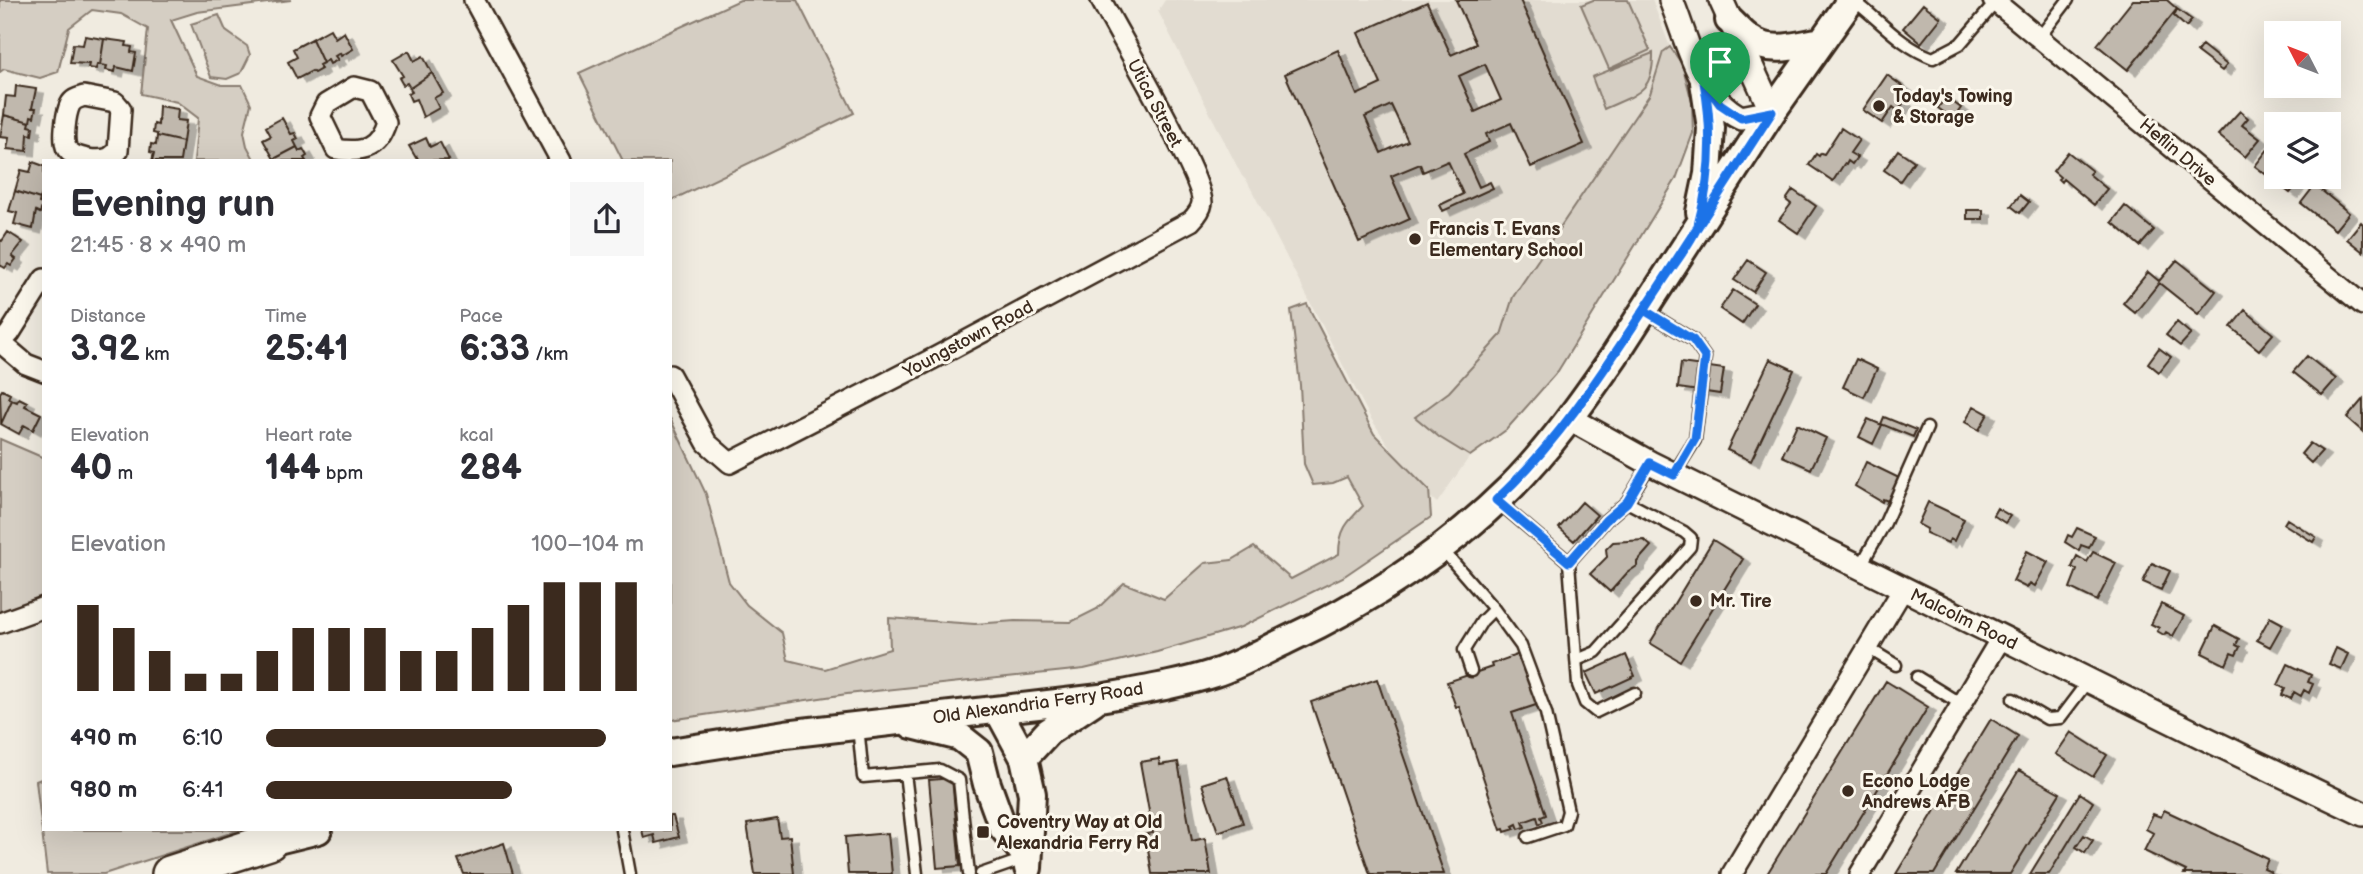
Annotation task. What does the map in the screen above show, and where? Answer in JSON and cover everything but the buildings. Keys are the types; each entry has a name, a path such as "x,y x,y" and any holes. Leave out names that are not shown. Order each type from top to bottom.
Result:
{"highway":[{"path":"170,874 269,842"}],"main road":[{"name":"Old Alexandria Ferry Road","path":"672,752 785,734 1100,698 1215,673 1328,621 1395,581 1441,547 1496,500 1569,418 1644,310 1772,112 1852,0"},
{"path":"1725,10 1748,38 1764,46 1782,48 1822,41"},
{"path":"1697,228 1708,174 1711,128 1704,82"},
{"path":"1024,758 1048,732 1070,715 1100,698"},
{"path":"998,709 1024,758 1032,794 1028,866"},
{"path":"987,784 998,709"},
{"path":"901,721 960,737 979,752 1003,828 1028,866"},
{"path":"269,842 314,831"}],"street":[{"path":"474,0 560,159"},
{"name":"Utica Street","path":"1101,0 1189,166 1202,199 1200,208"},
{"path":"1671,0 1704,82 1720,104 1741,118 1772,112 1725,10"},
{"name":"Heflin Drive","path":"1995,1 2363,305"},
{"name":"Youngstown Road","path":"672,379 707,443 730,463 1184,225 1200,208"},
{"path":"42,282 10,333 1,342 26,363 42,370"},
{"name":"Malcolm Road","path":"1569,418 1674,475 2363,814"},
{"path":"1732,874 1903,589"},
{"path":"0,623 42,608"},
{"path":"1860,874 2001,638"}],"lane":[{"path":"1852,0 1901,41 1919,53 1933,58 1960,44 1995,1"},
{"path":"2039,38 2068,0"},
{"path":"1644,310 1693,340 1705,357 1695,439 1674,475"},
{"path":"1860,567 1885,523 1927,428"},
{"path":"1569,562 1606,520 1627,502 1650,463"},
{"path":"1496,500 1569,562 1578,685 1585,703 1596,712 1635,693"},
{"path":"1577,660 1596,652 1690,547 1690,538 1684,532 1627,502"},
{"path":"1441,547 1494,609 1521,646 1546,713 1568,811 1563,825 1528,837"},
{"path":"1471,671 1464,650 1482,621 1494,609"},
{"path":"1868,648 1896,665"},
{"path":"1917,677 1961,704"},
{"path":"2013,699 2047,719 2060,718 2088,681"},
{"path":"859,726 863,777 940,770 959,780 969,874"},
{"path":"905,773 918,874"},
{"path":"622,831 629,874"},
{"path":"981,874 1028,866"}],"shaded area":[{"path":"0,0 291,0 197,12 171,20 197,76 222,85 242,85 251,104 244,132 254,159 194,159 198,118 177,102 141,94 148,29 121,14 92,10 69,28 58,72 40,78 4,69 0,72"},
{"path":"740,0 797,0 854,113 672,200 672,159 622,159 579,73"},
{"name":"Francis T. Evans Elementary School","path":"1165,0 1652,0 1670,47 1663,52 1650,94 1513,297 1501,335 1449,392 1416,417 1439,437 1470,456 1437,503 1409,477 1370,417 1158,11"},
{"path":"1593,0 1628,0 1650,50 1609,69 1581,5"},
{"path":"219,15 226,31 247,46 250,55 241,73 227,79 211,77 191,24"},
{"path":"1670,47 1682,64 1692,102 1693,133 1676,179 1558,371 1506,430 1470,456 1439,437 1415,417 1449,392 1501,335 1513,297 1650,94 1663,52"},
{"path":"1653,53 1650,77 1641,90 1604,109 1592,77"},
{"path":"1307,304 1374,434 1429,490 1431,517 1343,577 1241,627 1157,652 1084,669 847,694 672,720 672,422 706,494 729,582 747,605 782,633 788,660 825,669 890,649 889,618 975,624 1015,621 1071,622 1097,609 1124,583 1164,599 1205,563 1232,560 1254,547 1291,579 1339,554 1340,539 1345,527 1363,506 1347,477 1333,483 1313,485 1304,464 1300,385 1291,310"},
{"path":"0,439 42,457 42,598 0,612"},
{"path":"42,779 42,831 237,831 104,874 47,874 36,781"}],"place":[{"name":"Today's Towing & Storage","path":"1879,106"},
{"name":"Francis T. Evans Elementary School","path":"1415,239"},
{"name":"Mr. Tire","path":"1696,601"},
{"name":"Econo Lodge Andrews AFB","path":"1848,791"},
{"name":"Coventry Way at Old Alexandria Ferry Rd","path":"983,832"}],"route":[{"path":"1704,82 1720,104 1741,118 1772,112 1644,310 1693,340 1705,357 1695,439 1674,475 1650,463 1627,502 1606,520 1569,562 1496,500 1536,458 1588,393 1697,228 1708,174 1711,128 1704,82"}]}
